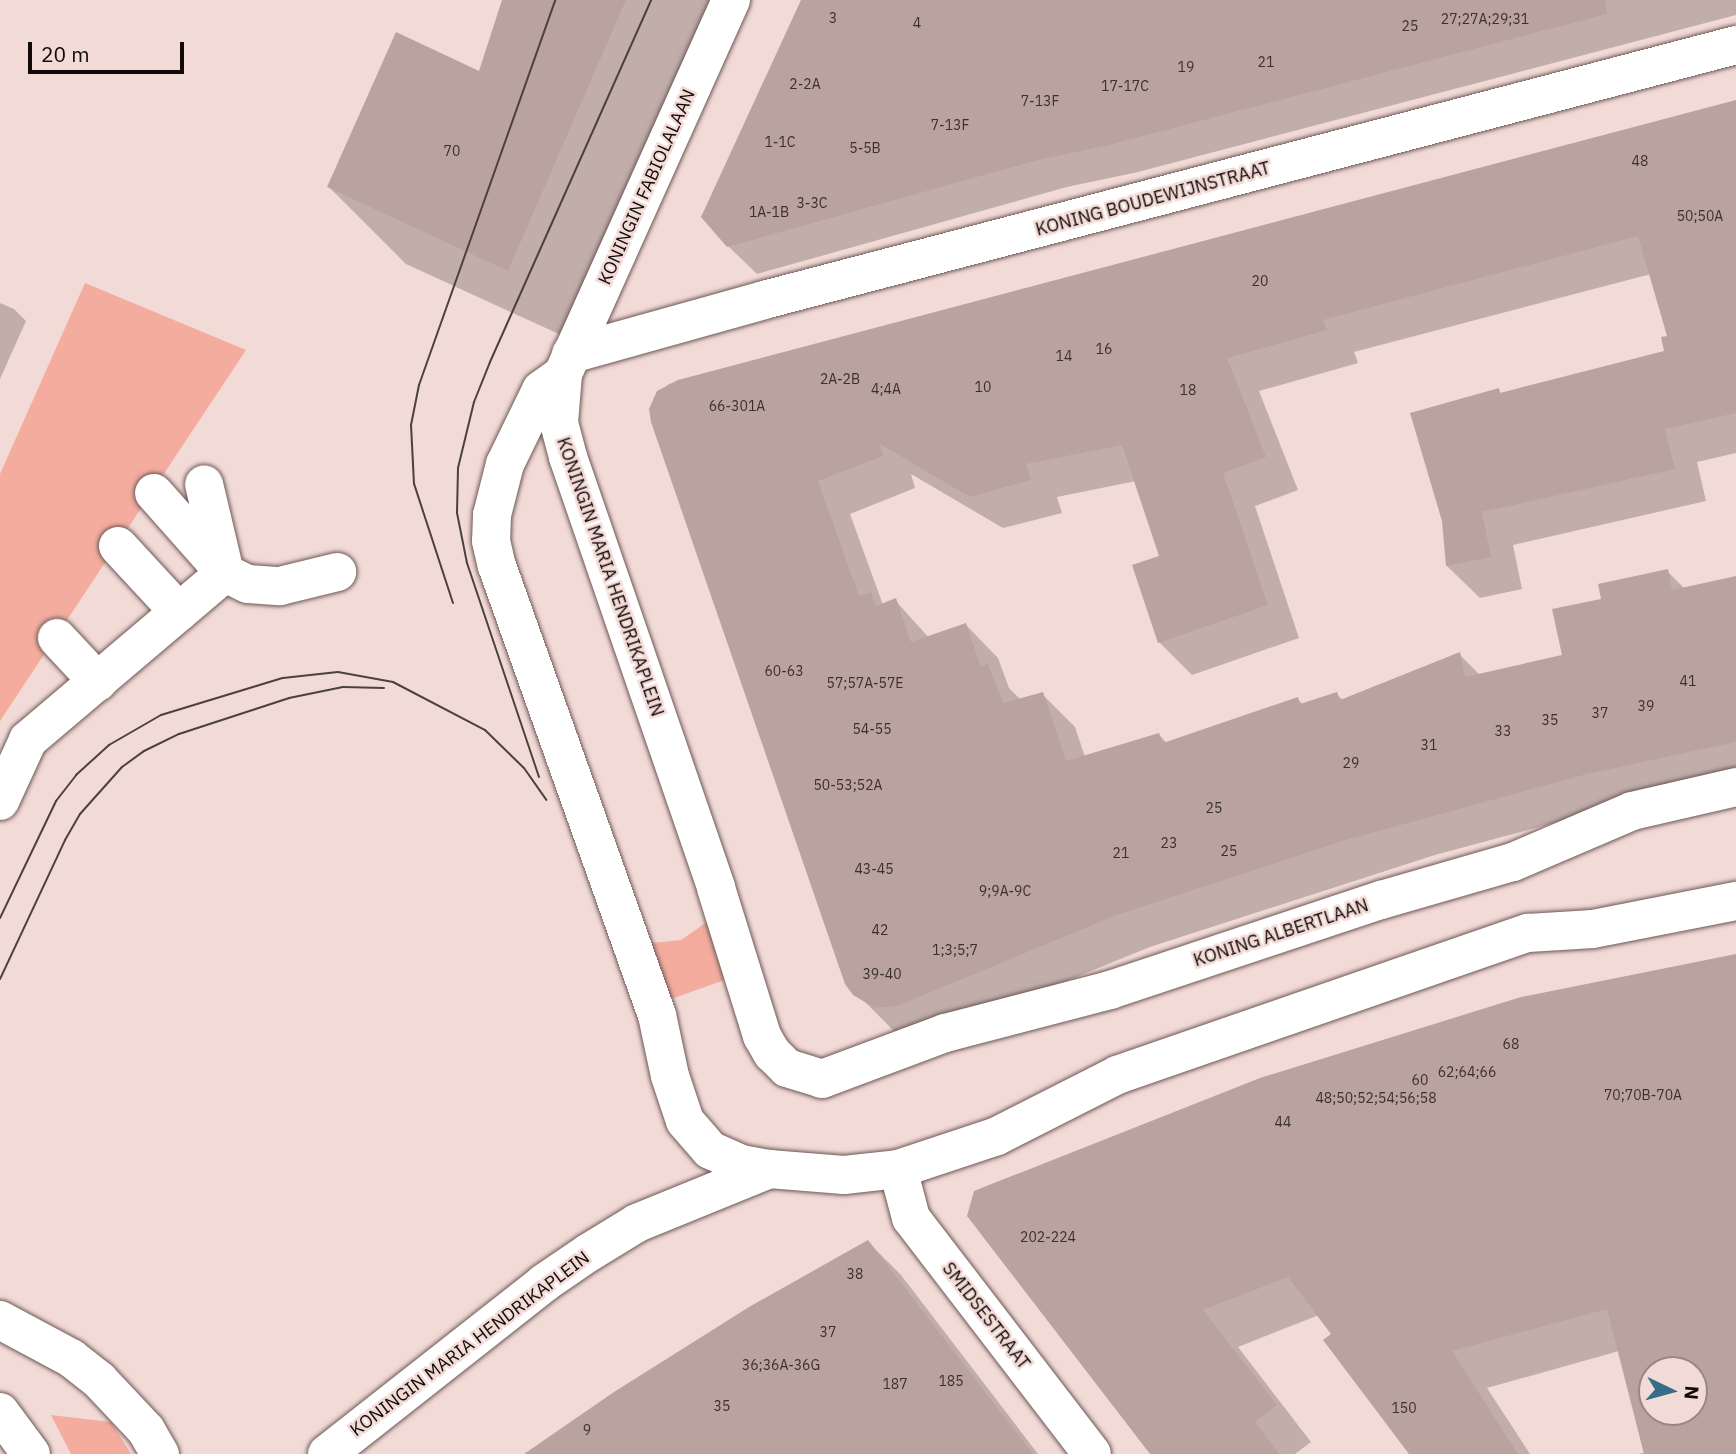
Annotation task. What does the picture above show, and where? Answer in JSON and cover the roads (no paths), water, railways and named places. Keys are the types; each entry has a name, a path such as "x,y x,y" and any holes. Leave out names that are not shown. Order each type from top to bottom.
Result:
{"street":[{"name":"KONINGIN FABIOLALAAN","path":"567,364 731,0"},
{"name":"KONING BOUDEWIJNSTRAAT","path":"567,364 764,300 1736,45"},
{"name":"KONINGIN MARIA HENDRIKAPLEIN","path":"567,364 559,423 577,485 716,888 762,1035 772,1053 787,1068 825,1078"},
{"name":"KONINGIN MARIA HENDRIKAPLEIN","path":"567,364 541,390 503,472 492,515 491,541 497,566 657,1016 670,1076 685,1121 710,1150 741,1164 844,1175 898,1169"},
{"path":"204,484 225,573"},
{"path":"154,493 225,573 248,584 280,586 337,572"},
{"path":"118,546 179,612"},
{"path":"0,801 29,740 225,573"},
{"path":"57,638 98,681"},
{"name":"KONING ALBERTLAAN","path":"825,1078 945,1033 1110,990 1381,900 1513,862 1632,811 1736,788"},
{"path":"898,1169 997,1136 1117,1075 1528,933 1593,929 1736,901"},
{"name":"KONINGIN MARIA HENDRIKAPLEIN","path":"327,1454 544,1283 588,1253 637,1223 769,1169"},
{"name":"SMIDSESTRAAT","path":"898,1169 911,1218 1092,1454"},
{"path":"0,1320 71,1358 99,1380 146,1430 160,1454"},
{"path":"0,1412 31,1454"}],"tram line":[{"path":"453,603 414,484 411,425 419,385 555,0"},
{"path":"539,777 467,563 457,513 458,468 474,402 490,362 651,0"},
{"path":"0,918 56,801 76,775 109,745 161,715 283,678 338,672 393,682 485,730 524,768 546,800"},
{"path":"0,979 65,840 80,814 122,767 144,751 179,734 289,698 343,687 384,688"}]}
